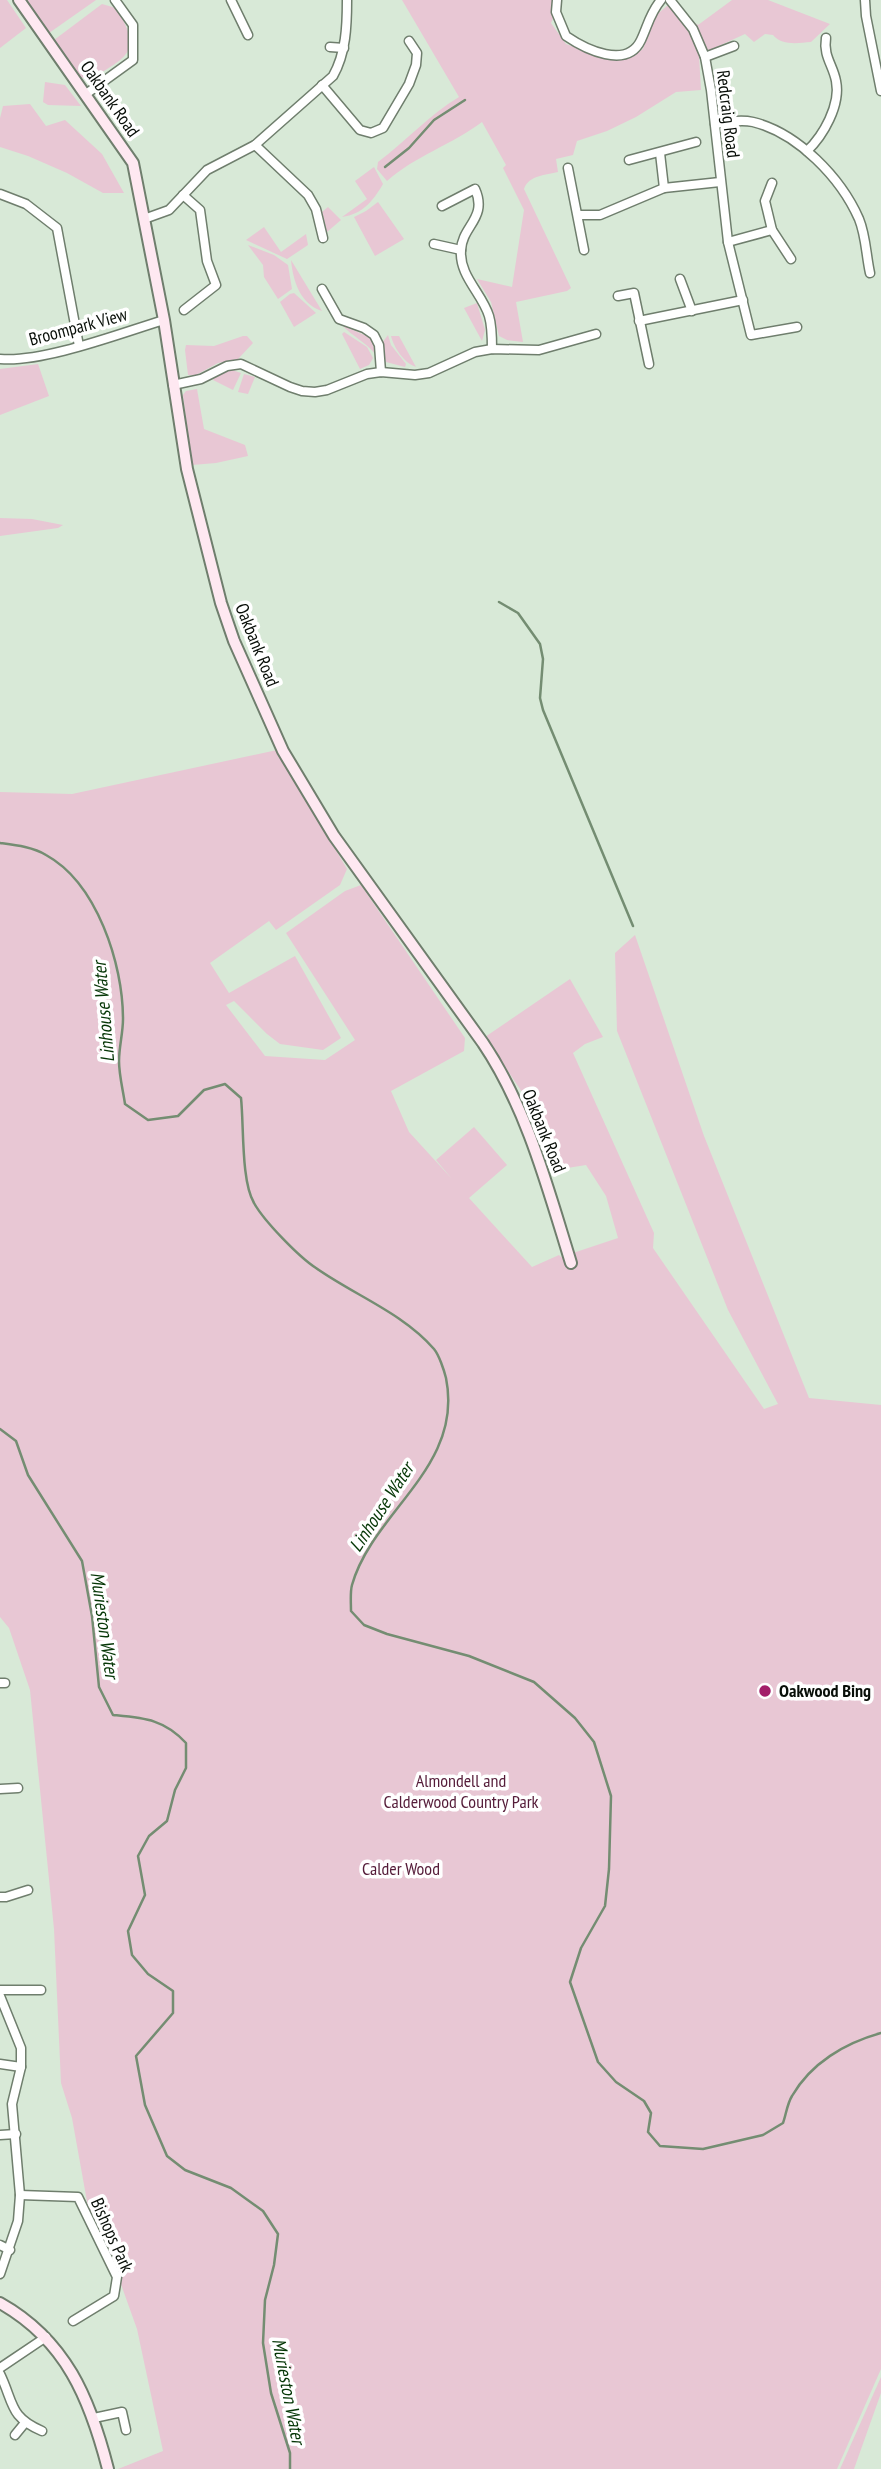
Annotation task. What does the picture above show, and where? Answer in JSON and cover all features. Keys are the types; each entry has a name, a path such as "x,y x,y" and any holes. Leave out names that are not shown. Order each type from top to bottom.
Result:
{"street":[{"name":"Oakbank Road","path":"19,0 133,163 164,320 187,469 221,603 234,641 283,751 334,836 486,1047 516,1104 532,1142 571,1263"},
{"path":"86,94 134,60 133,24 115,0"},
{"path":"231,0 248,35"},
{"path":"557,0 556,12 566,36 588,49 615,55 623,54 637,45 649,15 661,0"},
{"name":"Redcraig Road","path":"670,0 693,29 705,57 728,242 751,335 797,327"},
{"path":"865,0 881,91"},
{"path":"144,219 169,210 207,170 255,145 333,76 344,48 347,2 357,5"},
{"path":"807,151 819,139 829,122 835,101 837,82 824,49 826,38"},
{"path":"322,85 360,130 371,133 383,128 397,107 416,65 417,53 410,41"},
{"path":"705,57 734,46"},
{"path":"330,47 344,48"},
{"path":"715,124 751,122 776,131 807,151 837,184 854,210 863,234 870,272"},
{"path":"629,160 696,142"},
{"path":"255,145 308,195 316,209 323,237"},
{"path":"660,153 664,188"},
{"path":"568,168 584,250"},
{"path":"578,215 600,215 664,188 720,182"},
{"path":"772,183 765,201 772,230 791,259"},
{"path":"442,206 475,189 478,196 479,214 460,250 464,272 489,315 492,349"},
{"path":"0,194 26,204 57,228 79,346"},
{"path":"183,195 200,210 207,261 216,285 184,310"},
{"path":"728,242 772,230"},
{"path":"434,244 460,250"},
{"path":"680,279 692,311"},
{"path":"322,289 339,318 374,335 379,345 381,372"},
{"path":"618,296 634,293 649,364"},
{"path":"639,321 743,300"},
{"name":"Broompark View","path":"0,359 14,360 79,346 164,320"},
{"path":"173,385 201,379 227,366 241,364 302,391 327,390 367,374 429,373 458,358 492,349 539,350 596,334"},
{"path":"0,1789 18,1788"},
{"path":"0,1897 28,1890"},
{"path":"0,1990 41,1990"},
{"path":"0,1996 21,2048 21,2067 12,2104 20,2195 18,2221 0,2274"},
{"path":"0,2064 21,2067"},
{"path":"0,2135 16,2134"},
{"name":"Bishops Park","path":"20,2195 78,2197 117,2277 114,2296 73,2321"},
{"path":"0,2245 10,2250"},
{"path":"0,2303 22,2316 46,2337 74,2375 94,2418 108,2469"},
{"path":"0,2368 46,2337"},
{"path":"0,2374 23,2424 42,2431"},
{"path":"94,2418 125,2409 126,2430"},
{"path":"15,2435 23,2424"}],"green space":[{"path":"0,0 7,0 26,28 0,48"},
{"path":"26,0 96,0 49,33"},
{"path":"402,0 556,0 556,12 551,23 566,44 604,58 627,59 643,49 653,18 668,5 698,25 732,0 768,0 830,24 811,42 786,42 765,34 754,42 745,34 699,55 701,90 676,92 636,117 577,141 573,155 556,159 558,172 538,176 526,184 524,189 571,288 516,302 523,342 499,336 491,302 477,279 512,287 524,210 503,168 506,165 482,122 410,164 387,181 377,169 378,162 459,97"},
{"path":"102,4 116,8 129,35 130,44 122,59 90,80 80,77 54,40"},
{"path":"45,82 65,85 81,106 48,105 43,102"},
{"path":"30,104 46,126 65,120 102,154 124,193 103,193 67,173 0,147 0,118 3,106"},
{"path":"374,167 383,184 362,210 342,217 367,199 355,181"},
{"path":"378,202 404,239 375,256 354,217"},
{"path":"328,207 341,220 327,232 322,212"},
{"path":"264,227 281,252 306,234 308,245 287,259 246,240"},
{"path":"248,245 274,255 288,265 292,289 278,299 264,277 263,265"},
{"path":"291,260 322,311 308,303 299,291"},
{"path":"294,293 316,313 294,327 280,302"},
{"path":"477,303 485,330 482,341 464,308"},
{"path":"342,325 371,338 376,355 368,347"},
{"path":"344,332 367,347 373,358 369,365 360,369 342,334"},
{"path":"388,335 391,345 406,364 405,367 386,362 382,343"},
{"path":"247,336 253,343 238,359 218,363 196,375 188,375 186,345 214,346"},
{"path":"391,336 399,336 416,367 400,354"},
{"path":"38,364 49,396 0,415 0,369"},
{"path":"232,370 241,373 233,390 213,380 215,376"},
{"path":"244,374 255,377 248,394 238,392"},
{"path":"197,389 204,429 245,445 248,456 192,465 183,395 186,391"},
{"path":"0,518 32,519 63,525 0,536"},
{"name":"Almondell and Calderwood Country Park","path":"277,750 347,869 340,885 276,930 269,921 210,963 229,993 295,956 341,1038 323,1050 280,1044 234,1001 226,1005 265,1056 325,1060 355,1040 286,933 345,891 361,885 465,1038 464,1051 391,1091 409,1132 452,1179 436,1160 474,1127 507,1165 469,1198 532,1267 559,1255 561,1257 618,1238 606,1196 586,1165 555,1170 522,1092 485,1037 570,979 603,1037 585,1044 573,1053 654,1233 653,1248 764,1409 778,1404 728,1310 617,1031 615,953 635,935 704,1136 809,1398 881,1405 881,2369 837,2469 118,2469 163,2451 137,2329 118,2276 88,2207 72,2118 61,2083 54,1929 30,1690 9,1628 0,1617 0,792 72,794"},
{"path":"881,2377 881,2393 854,2469 840,2469"}],"waterway":[{"path":"385,167 409,148 434,120 465,100"},
{"path":"499,602 518,613 540,644 543,659 540,698 543,710 633,926"},
{"name":"Linhouse Water","path":"0,843 35,850 64,868 80,885 104,927 122,997 123,1024 119,1061 125,1104 148,1120 178,1116 204,1090 225,1084 241,1098 247,1181 254,1203 266,1219 309,1263 408,1325 422,1336 438,1355 446,1378 448,1409 442,1437 430,1463 363,1559 352,1585 351,1611 364,1625 387,1634 469,1656 534,1682 575,1718 594,1742 611,1796 609,1869 605,1906 581,1948 570,1982 598,2062 616,2082 644,2101 651,2113 648,2132 660,2146 703,2149 763,2135 783,2123 792,2096 819,2064 855,2042 881,2033"},
{"name":"Murieston Water","path":"0,1429 16,1441 28,1475 82,1561 92,1616 99,1687 113,1715 161,1724 186,1743 186,1768 175,1790 167,1821 149,1836 138,1856 145,1895 128,1931 132,1955 148,1974 173,1991 173,2013 136,2056 145,2105 167,2156 185,2170 231,2188 263,2211 278,2234 265,2300 263,2343 271,2393 290,2453 290,2469"}],"place":[{"name":"Oakwood Bing","path":"765,1691"}],"park label":[{"name":"Calder Wood","path":"401,1869"}]}
